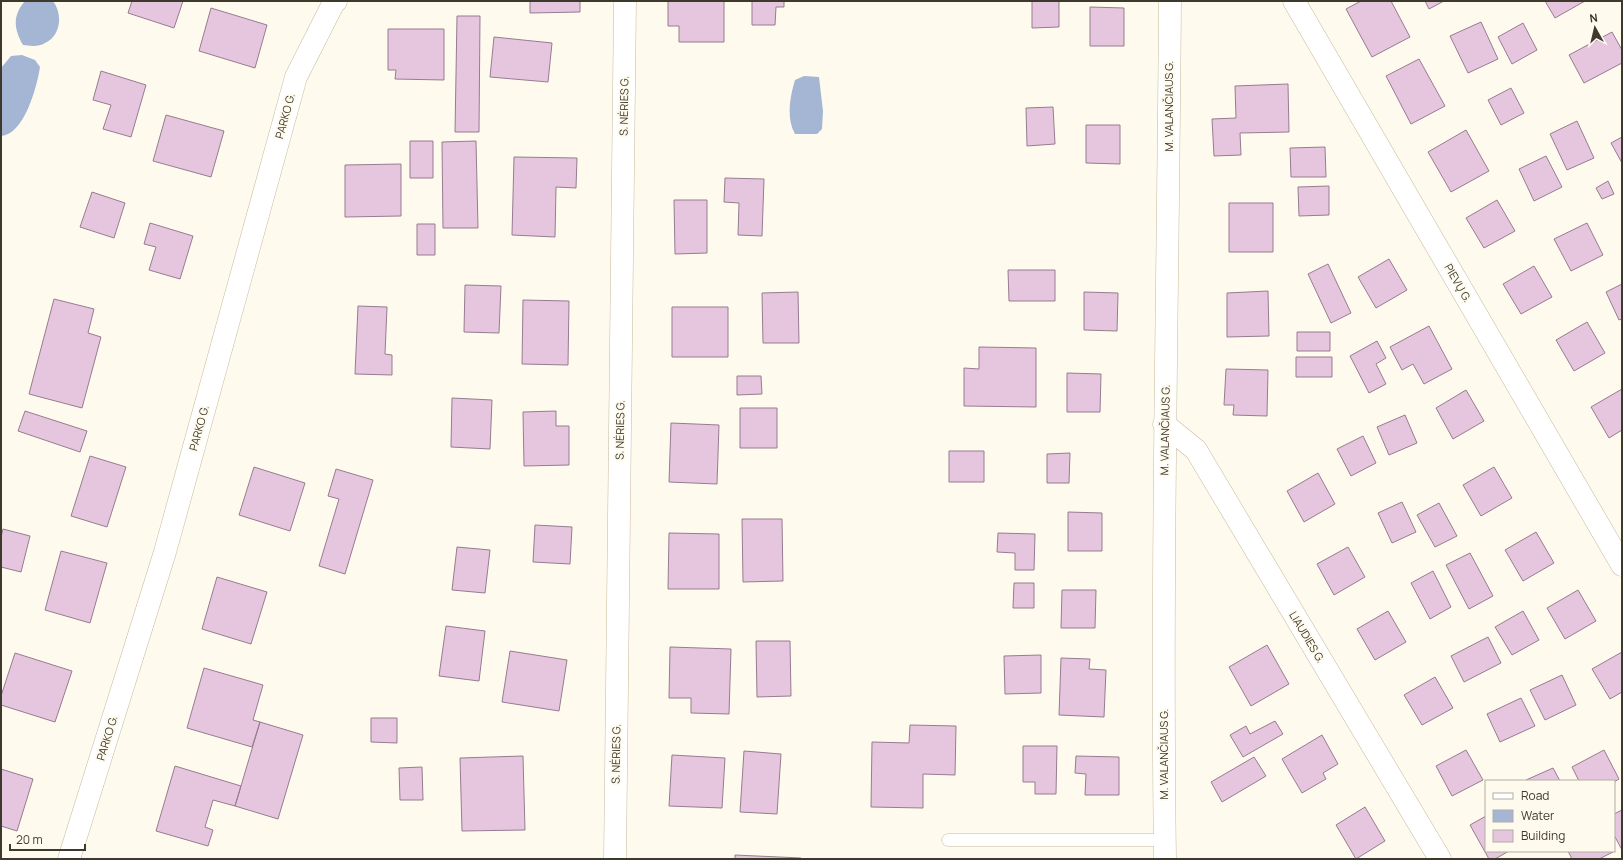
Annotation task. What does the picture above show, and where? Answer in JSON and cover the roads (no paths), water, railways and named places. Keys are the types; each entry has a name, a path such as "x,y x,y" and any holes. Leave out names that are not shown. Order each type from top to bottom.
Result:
{"street":[{"name":"PARKO G.","path":"69,859 165,552 296,77 333,4 336,1"},
{"name":"S. NĖRIES G.","path":"615,859 625,1"},
{"name":"M. VALANČIAUS G.","path":"1164,850 1164,424 1169,203 1170,1"},
{"name":"PIEVŲ G.","path":"1294,1 1622,565"},
{"name":"LIAUDIES G.","path":"1164,424 1196,450 1440,859"}],"lane":[{"path":"948,840 1164,850"}],"water":[{"path":"25,1 53,1 56,6 59,18 57,30 50,40 43,44 34,46 23,45 20,39 16,28 16,17"},
{"path":"22,55 35,60 40,67 36,86 23,119 9,134 1,136 1,68 11,56"},
{"path":"804,76 819,77 823,111 822,129 817,134 795,134 790,121 790,100 795,80"}]}
